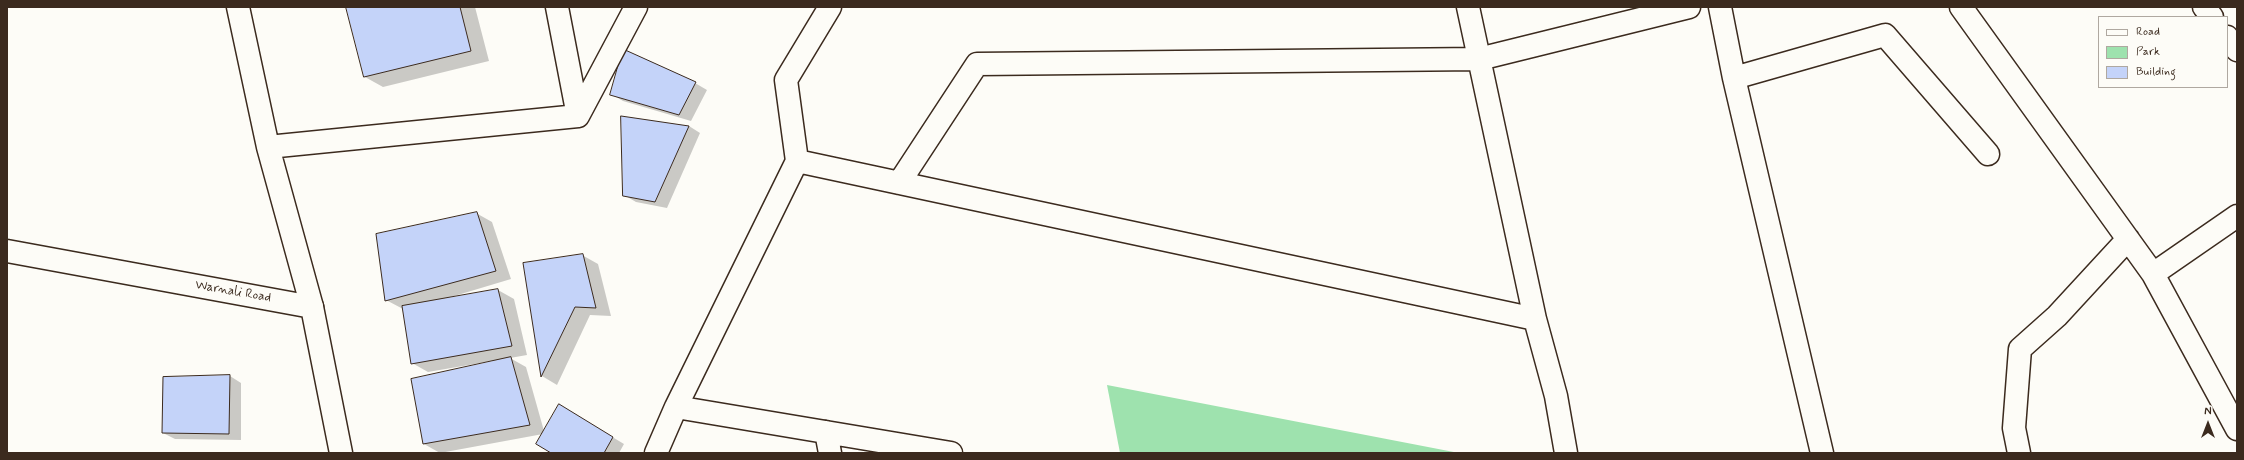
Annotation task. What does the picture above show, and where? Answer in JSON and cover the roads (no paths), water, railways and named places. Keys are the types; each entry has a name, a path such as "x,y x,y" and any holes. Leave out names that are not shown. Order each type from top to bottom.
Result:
{"street":[{"path":"238,7 268,147 312,306 341,453"},
{"path":"557,7 578,116"},
{"path":"578,116 636,7"},
{"path":"656,453 676,407 797,161 786,80 830,7"},
{"path":"1468,7 1535,319 1556,396 1566,453"},
{"path":"899,183 976,64 1479,59 1689,7"},
{"path":"1720,7 1734,78 1822,453"},
{"path":"1961,7 2153,274 2237,429"},
{"path":"2204,7 2211,16"},
{"path":"1734,78 1885,35 1988,154"},
{"path":"2228,38 2237,50"},
{"path":"268,147 578,116"},
{"path":"797,161 1535,319"},
{"path":"2153,274 2237,216"},
{"path":"2019,453 2014,428 2020,348 2057,316 2128,239"},
{"name":"Warnali Road","path":"7,250 312,306"},
{"path":"676,407 951,453"},
{"path":"826,432 830,453"}]}
